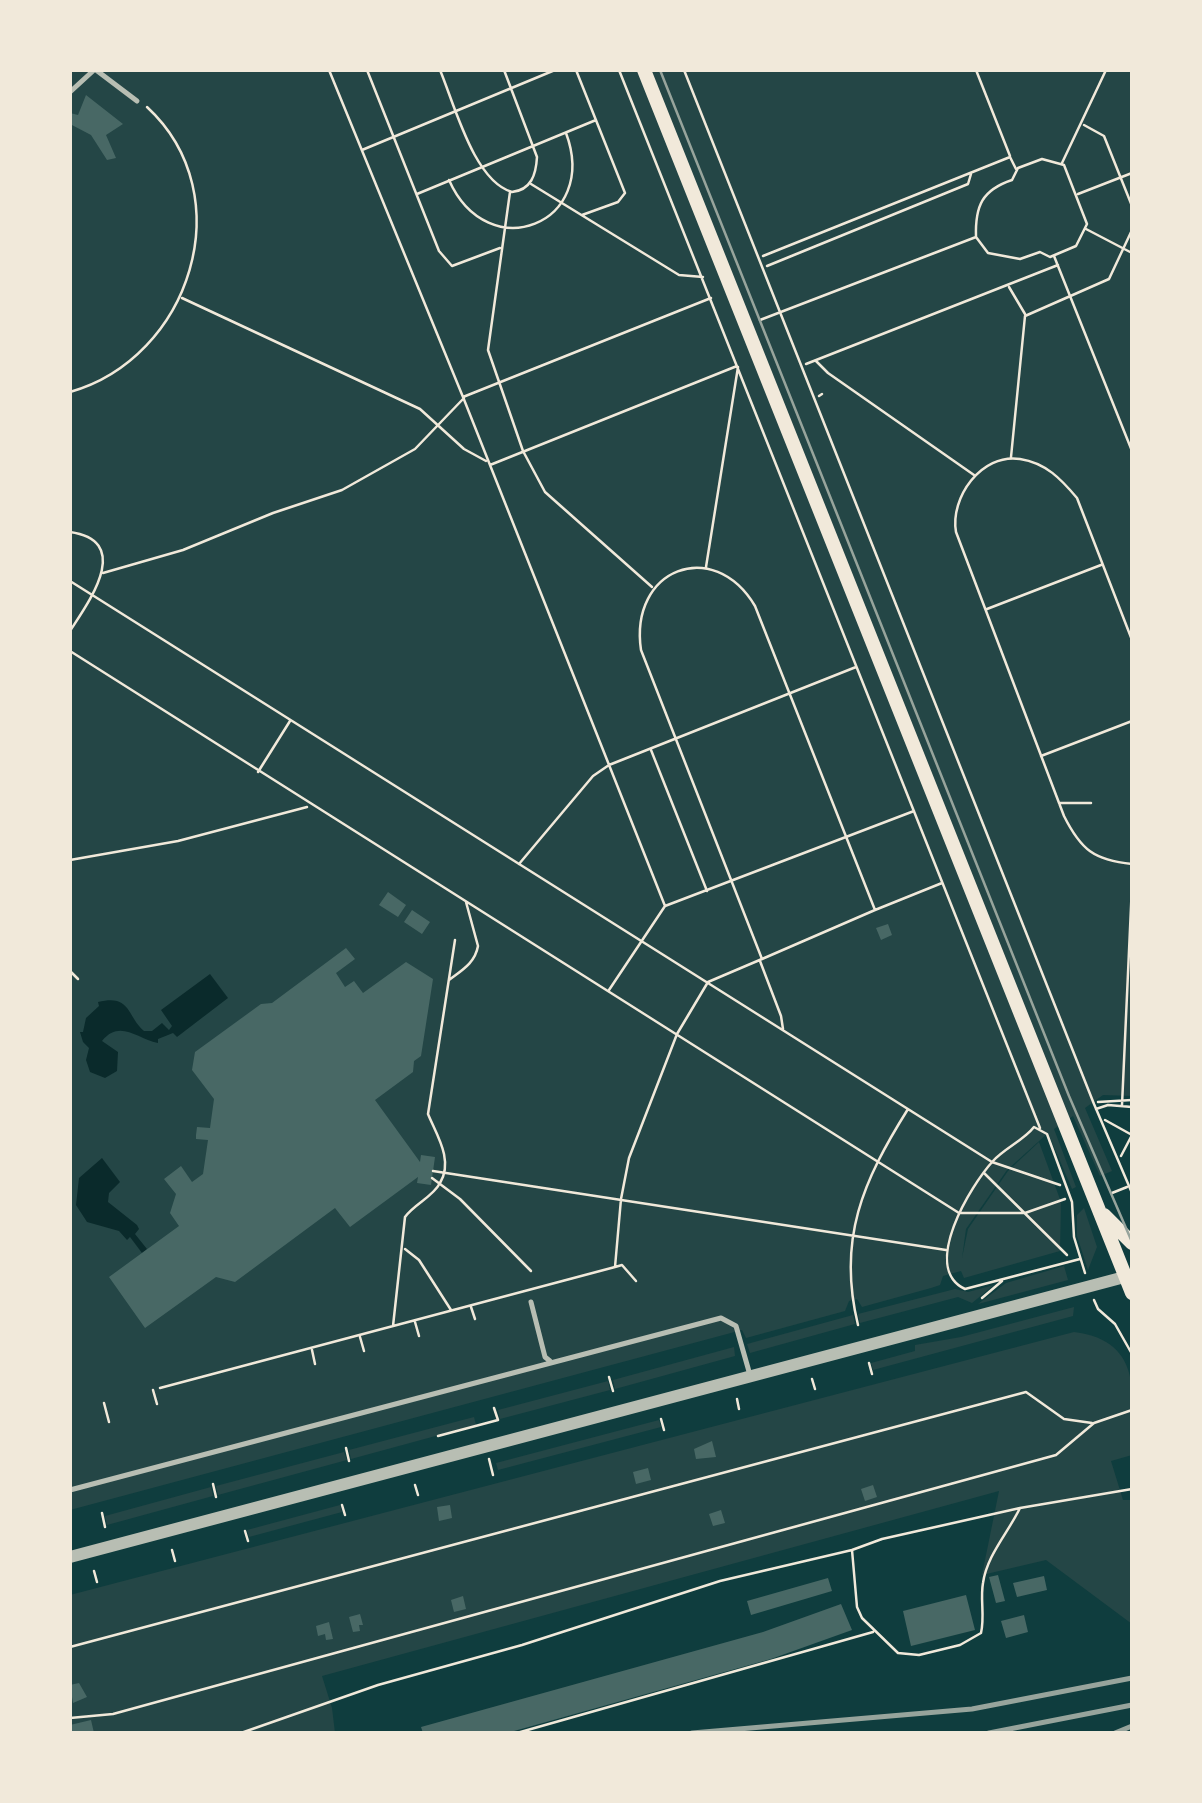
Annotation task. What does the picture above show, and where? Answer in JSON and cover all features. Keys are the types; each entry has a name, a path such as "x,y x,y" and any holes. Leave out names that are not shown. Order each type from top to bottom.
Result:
{"main road":[{"path":"644,70 1132,1293"},
{"path":"1094,1200 1132,1243"}],"street":[{"path":"70,1556 1128,1276"}],"lane":[{"path":"70,92 95,70 137,101"},
{"path":"531,1302 545,1357 552,1362"},
{"path":"70,1490 721,1318 736,1326 750,1375"}],"path":[{"path":"328,70 464,398 665,906"},
{"path":"367,70 439,252 452,266 502,247"},
{"path":"440,70 480,168 497,187 510,192 530,184 536,168 534,146 504,70"},
{"path":"361,150 555,70"},
{"path":"576,70 625,196 582,215"},
{"path":"619,70 1040,1130"},
{"path":"684,70 1132,1193"},
{"path":"976,70 1016,170"},
{"path":"1062,165 1106,70"},
{"path":"70,392 101,381 128,363 164,325 180,298 196,249 197,220 184,161 164,126 137,101"},
{"path":"416,194 596,120"},
{"path":"1081,124 1104,136 1132,206"},
{"path":"450,180 468,212 487,223 505,228 538,224 553,214 569,190 573,170 566,133"},
{"path":"763,256 1010,157"},
{"path":"1042,159 1062,165 1087,224 1076,246 1054,255 1040,252 1020,259 988,253 976,237 975,213 993,186 1012,180 1016,170 1042,159"},
{"path":"767,266 968,184 971,173"},
{"path":"1076,195 1132,173"},
{"path":"530,184 679,274 703,277"},
{"path":"510,192 487,344 524,451 545,492 654,588"},
{"path":"1085,228 1132,253"},
{"path":"1026,316 1110,279 1132,230"},
{"path":"754,322 976,237"},
{"path":"1054,255 1132,450"},
{"path":"806,364 1058,266"},
{"path":"1007,285 1026,316 1011,458"},
{"path":"180,298 413,406 489,464"},
{"path":"103,573 183,550 273,512 342,490 415,449 464,398 712,298"},
{"path":"816,360 828,374 976,476"},
{"path":"489,464 738,366"},
{"path":"706,568 738,366"},
{"path":"1132,640 1077,498 1063,481 1048,468 1011,458 988,466 976,476 958,502 954,518 1059,803 1076,839 1085,848 1104,860 1132,864"},
{"path":"70,532 83,534 96,545 103,573 70,631"},
{"path":"985,610 1102,564"},
{"path":"783,1030 761,959 641,650 640,611 654,588 680,572 706,568 730,576 745,588 876,910"},
{"path":"70,581 992,1162 1060,1186"},
{"path":"70,652 958,1213 1026,1213 1065,1198"},
{"path":"518,864 592,776 609,765 858,667"},
{"path":"258,772 291,720"},
{"path":"1041,756 1132,721"},
{"path":"650,749 707,892"},
{"path":"1059,803 1091,803"},
{"path":"70,860 178,841 311,806"},
{"path":"608,992 665,906 915,811"},
{"path":"615,1266 621,1199 633,1145 676,1034 708,982 943,882"},
{"path":"1122,1106 1132,884"},
{"path":"449,980 472,962 477,953 465,901"},
{"path":"394,1326 405,1217 440,1184 443,1172 441,1139 428,1114 455,940"},
{"path":"70,971 78,978"},
{"path":"1098,1102 1132,1100"},
{"path":"1096,1109 1132,1106"},
{"path":"858,1326 852,1275 853,1236 876,1161 909,1108"},
{"path":"1105,1120 1132,1134 1121,1156"},
{"path":"1080,1258 965,1289 957,1285 948,1271 948,1250 958,1213 992,1162 1034,1127 1047,1134 1073,1208 1072,1230 1086,1274"},
{"path":"433,1171 948,1250"},
{"path":"984,1173 1066,1255"},
{"path":"432,1178 460,1199 531,1271"},
{"path":"1073,1208 1129,1186"},
{"path":"404,1248 419,1260 451,1311"},
{"path":"160,1388 615,1266 622,1265 636,1281"},
{"path":"581,1276 583,1286"},
{"path":"964,1318 1004,1280"},
{"path":"1095,1303 1116,1324 1132,1354"},
{"path":"471,1306 475,1319"},
{"path":"415,1320 419,1336"},
{"path":"360,1335 364,1351"},
{"path":"312,1348 314,1364"},
{"path":"869,1364 872,1374"},
{"path":"610,1377 613,1391"},
{"path":"812,1379 815,1389"},
{"path":"153,1390 158,1404"},
{"path":"70,1646 1026,1392 1064,1419 1094,1423"},
{"path":"736,1399 740,1410"},
{"path":"104,1403 109,1422"},
{"path":"438,1436 498,1420 494,1408"},
{"path":"70,1718 113,1714 1056,1455 1094,1423 1132,1410"},
{"path":"661,1419 664,1430"},
{"path":"346,1448 350,1461"},
{"path":"490,1465 494,1476"},
{"path":"212,1484 216,1497"},
{"path":"416,1485 418,1496"},
{"path":"241,1733 378,1686 522,1645 720,1581 852,1550 882,1538 1132,1489"},
{"path":"342,1504 345,1515"},
{"path":"852,1550 858,1607 874,1632 898,1653 919,1655 960,1645 981,1632 983,1583 992,1554 1020,1508"},
{"path":"102,1513 105,1526"},
{"path":"245,1531 248,1541"},
{"path":"172,1550 175,1561"},
{"path":"94,1571 97,1582"},
{"path":"517,1733 874,1632"}],"shaded area":[{"path":"70,70 1132,70 1132,1096 1103,1095 1085,1108 1112,1171 1100,1176 1073,1116 1054,1129 1076,1187 1072,1189 1048,1133 1007,1170 966,1229 962,1258 968,1229 1008,1171 1039,1142 1061,1202 1060,1251 964,1278 961,1271 943,1276 940,1285 862,1307 857,1299 849,1301 845,1311 746,1338 742,1330 70,1510"},
{"path":"210,974 228,998 177,1037 173,1033 158,1039 158,1043 115,1031 102,1041 118,1052 117,1071 105,1078 90,1072 86,1060 89,1048 80,1032 98,1002 122,1003 144,1031 152,1031 162,1023 169,1030 172,1026 161,1010"},
{"path":"102,1158 120,1182 109,1193 108,1202 137,1225 135,1234 147,1249 142,1253 130,1237 127,1240 119,1231 87,1222 76,1205 79,1178"},
{"path":"1084,1208 1097,1247 1088,1270 1077,1236 1077,1215"},
{"path":"1064,1266 1068,1280 978,1304 1006,1283"},
{"path":"994,1285 972,1303 958,1297 860,1323 858,1314 955,1289 968,1292"},
{"path":"1074,1307 1073,1316 873,1370 871,1363 915,1351 915,1345"},
{"path":"853,1315 855,1324 750,1353 747,1344"},
{"path":"1074,1332 1113,1347 1130,1376 1132,1455 1111,1461 1123,1500 1132,1500 1132,1624 1046,1560 982,1575 999,1491 322,1676 335,1733 70,1733 70,1595"},
{"path":"734,1347 735,1356 615,1389 613,1380"},
{"path":"608,1381 610,1390 500,1419 498,1410"},
{"path":"474,1417 476,1425 351,1459 349,1450"},
{"path":"659,1420 661,1427 498,1470 496,1463"},
{"path":"344,1452 347,1460 218,1495 216,1486"},
{"path":"211,1487 213,1496 107,1525 105,1516"},
{"path":"340,1505 342,1512 249,1537 247,1530"}],"building":[{"path":"86,95 123,124 106,135 116,158 107,160 91,135 70,124 70,113 78,115"},
{"path":"388,892 406,905 398,917 379,905"},
{"path":"412,910 430,922 422,934 404,922"},
{"path":"888,924 892,935 881,940 876,928"},
{"path":"346,948 355,959 336,973 345,987 354,981 363,993 406,962 433,979 421,1056 414,1061 413,1072 375,1100 420,1162 421,1155 435,1157 431,1185 417,1183 418,1177 350,1227 335,1208 235,1282 216,1277 145,1328 109,1277 179,1226 170,1213 176,1194 164,1179 181,1166 192,1182 203,1174 208,1140 196,1139 197,1127 210,1128 214,1099 192,1070 195,1052 261,1004 272,1003"},
{"path":"712,1441 716,1457 696,1459 694,1449"},
{"path":"648,1468 651,1480 636,1484 633,1472"},
{"path":"873,1485 877,1497 865,1501 861,1489"},
{"path":"450,1505 452,1518 439,1521 437,1507"},
{"path":"721,1510 725,1523 713,1526 709,1514"},
{"path":"998,1575 1005,1601 996,1603 989,1577"},
{"path":"1044,1576 1047,1590 1017,1597 1013,1583"},
{"path":"828,1578 832,1591 751,1615 747,1601"},
{"path":"966,1595 975,1630 911,1646 903,1611"},
{"path":"463,1596 466,1609 454,1612 451,1600"},
{"path":"841,1604 852,1630 771,1659 507,1733 423,1733 421,1727 763,1632"},
{"path":"360,1614 363,1625 359,1625 360,1631 353,1632 349,1617"},
{"path":"1024,1615 1028,1632 1006,1638 1001,1621"},
{"path":"329,1622 333,1639 326,1640 325,1634 318,1636 316,1626"},
{"path":"79,1683 87,1697 73,1703 70,1685"},
{"path":"91,1720 94,1733 70,1733 70,1725"}],"tram line":[{"path":"660,70 1069,1096 1132,1242"}],"railway":[{"path":"692,1733 972,1709 1132,1678"},
{"path":"989,1733 1132,1705"},
{"path":"1115,1733 1132,1726"}]}
